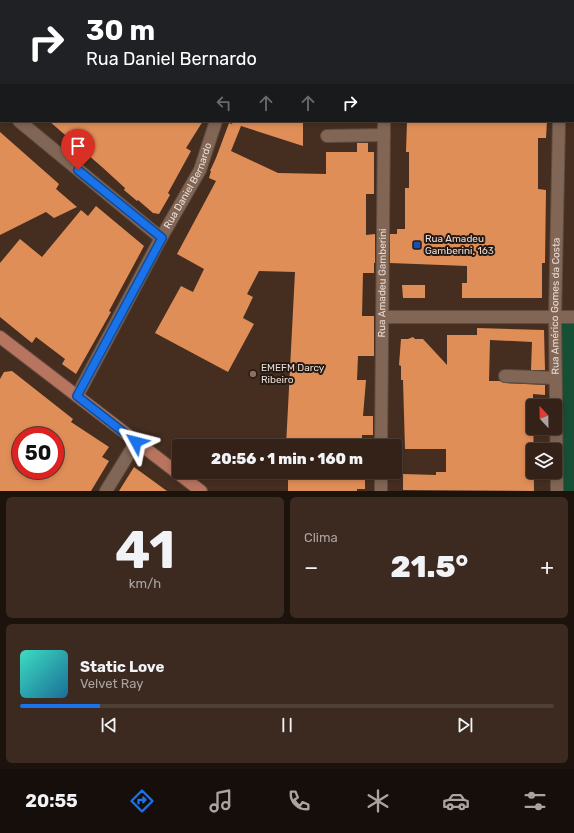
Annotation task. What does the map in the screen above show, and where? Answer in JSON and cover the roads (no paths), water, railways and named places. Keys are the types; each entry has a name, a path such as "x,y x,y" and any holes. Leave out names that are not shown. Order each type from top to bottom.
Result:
{"main road":[{"path":"1,341 77,396 201,491"}],"street":[{"path":"20,122 162,238"},
{"name":"Rua Daniel Bernardo","path":"77,396 200,170 216,122"},
{"name":"Rua Amadeu Gamberini","path":"381,439 384,122"},
{"name":"Rua Américo Gomes da Costa","path":"557,491 555,318 559,122"},
{"path":"327,136 384,136"},
{"path":"382,317 574,317"},
{"path":"505,376 555,378"},
{"path":"106,491 136,442"},
{"path":"381,479 381,491"}],"place":[{"name":"Rua Amadeu Gamberini, 163","path":"417,245"},
{"name":"EMEFM Darcy Ribeiro","path":"253,374"}]}
